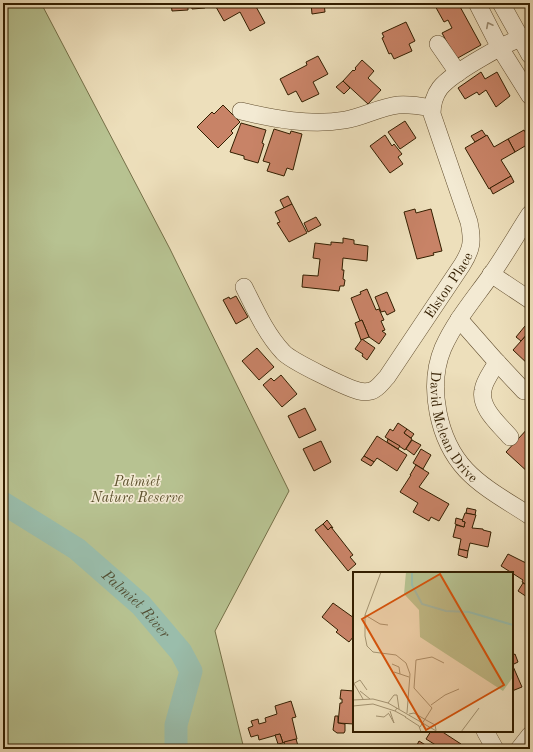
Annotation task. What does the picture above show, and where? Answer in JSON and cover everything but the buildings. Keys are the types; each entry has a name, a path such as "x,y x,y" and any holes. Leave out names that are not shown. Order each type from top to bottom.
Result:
{"street":[{"path":"477,3 500,48 530,96"},
{"path":"501,3 525,36 530,55"},
{"path":"241,111 269,118 332,122 346,120 396,105 432,108 436,94 441,87 458,73 500,48 525,36"},
{"path":"438,44 458,73"},
{"name":"Elston Place","path":"244,287 265,327 278,347 287,356 359,391 372,390 381,384 462,265 472,246 469,222 432,114 432,108"},
{"name":"David Mclean Drive","path":"530,214 492,274 459,319 450,335 439,360 436,396 438,416 443,431 466,470 498,496 530,516"},
{"path":"492,274 530,300"},
{"path":"459,319 524,390"},
{"path":"497,362 483,387 483,398 488,410 510,437"},
{"path":"486,732 495,749"},
{"path":"519,749 530,735"}],"green space":[{"name":"Palmiet Nature Reserve","path":"3,3 41,3 170,249 289,491 215,631 244,749 3,749"}],"waterway":[{"name":"Palmiet River","path":"3,503 77,549 141,605 181,652 191,671 176,725 176,749"}]}
